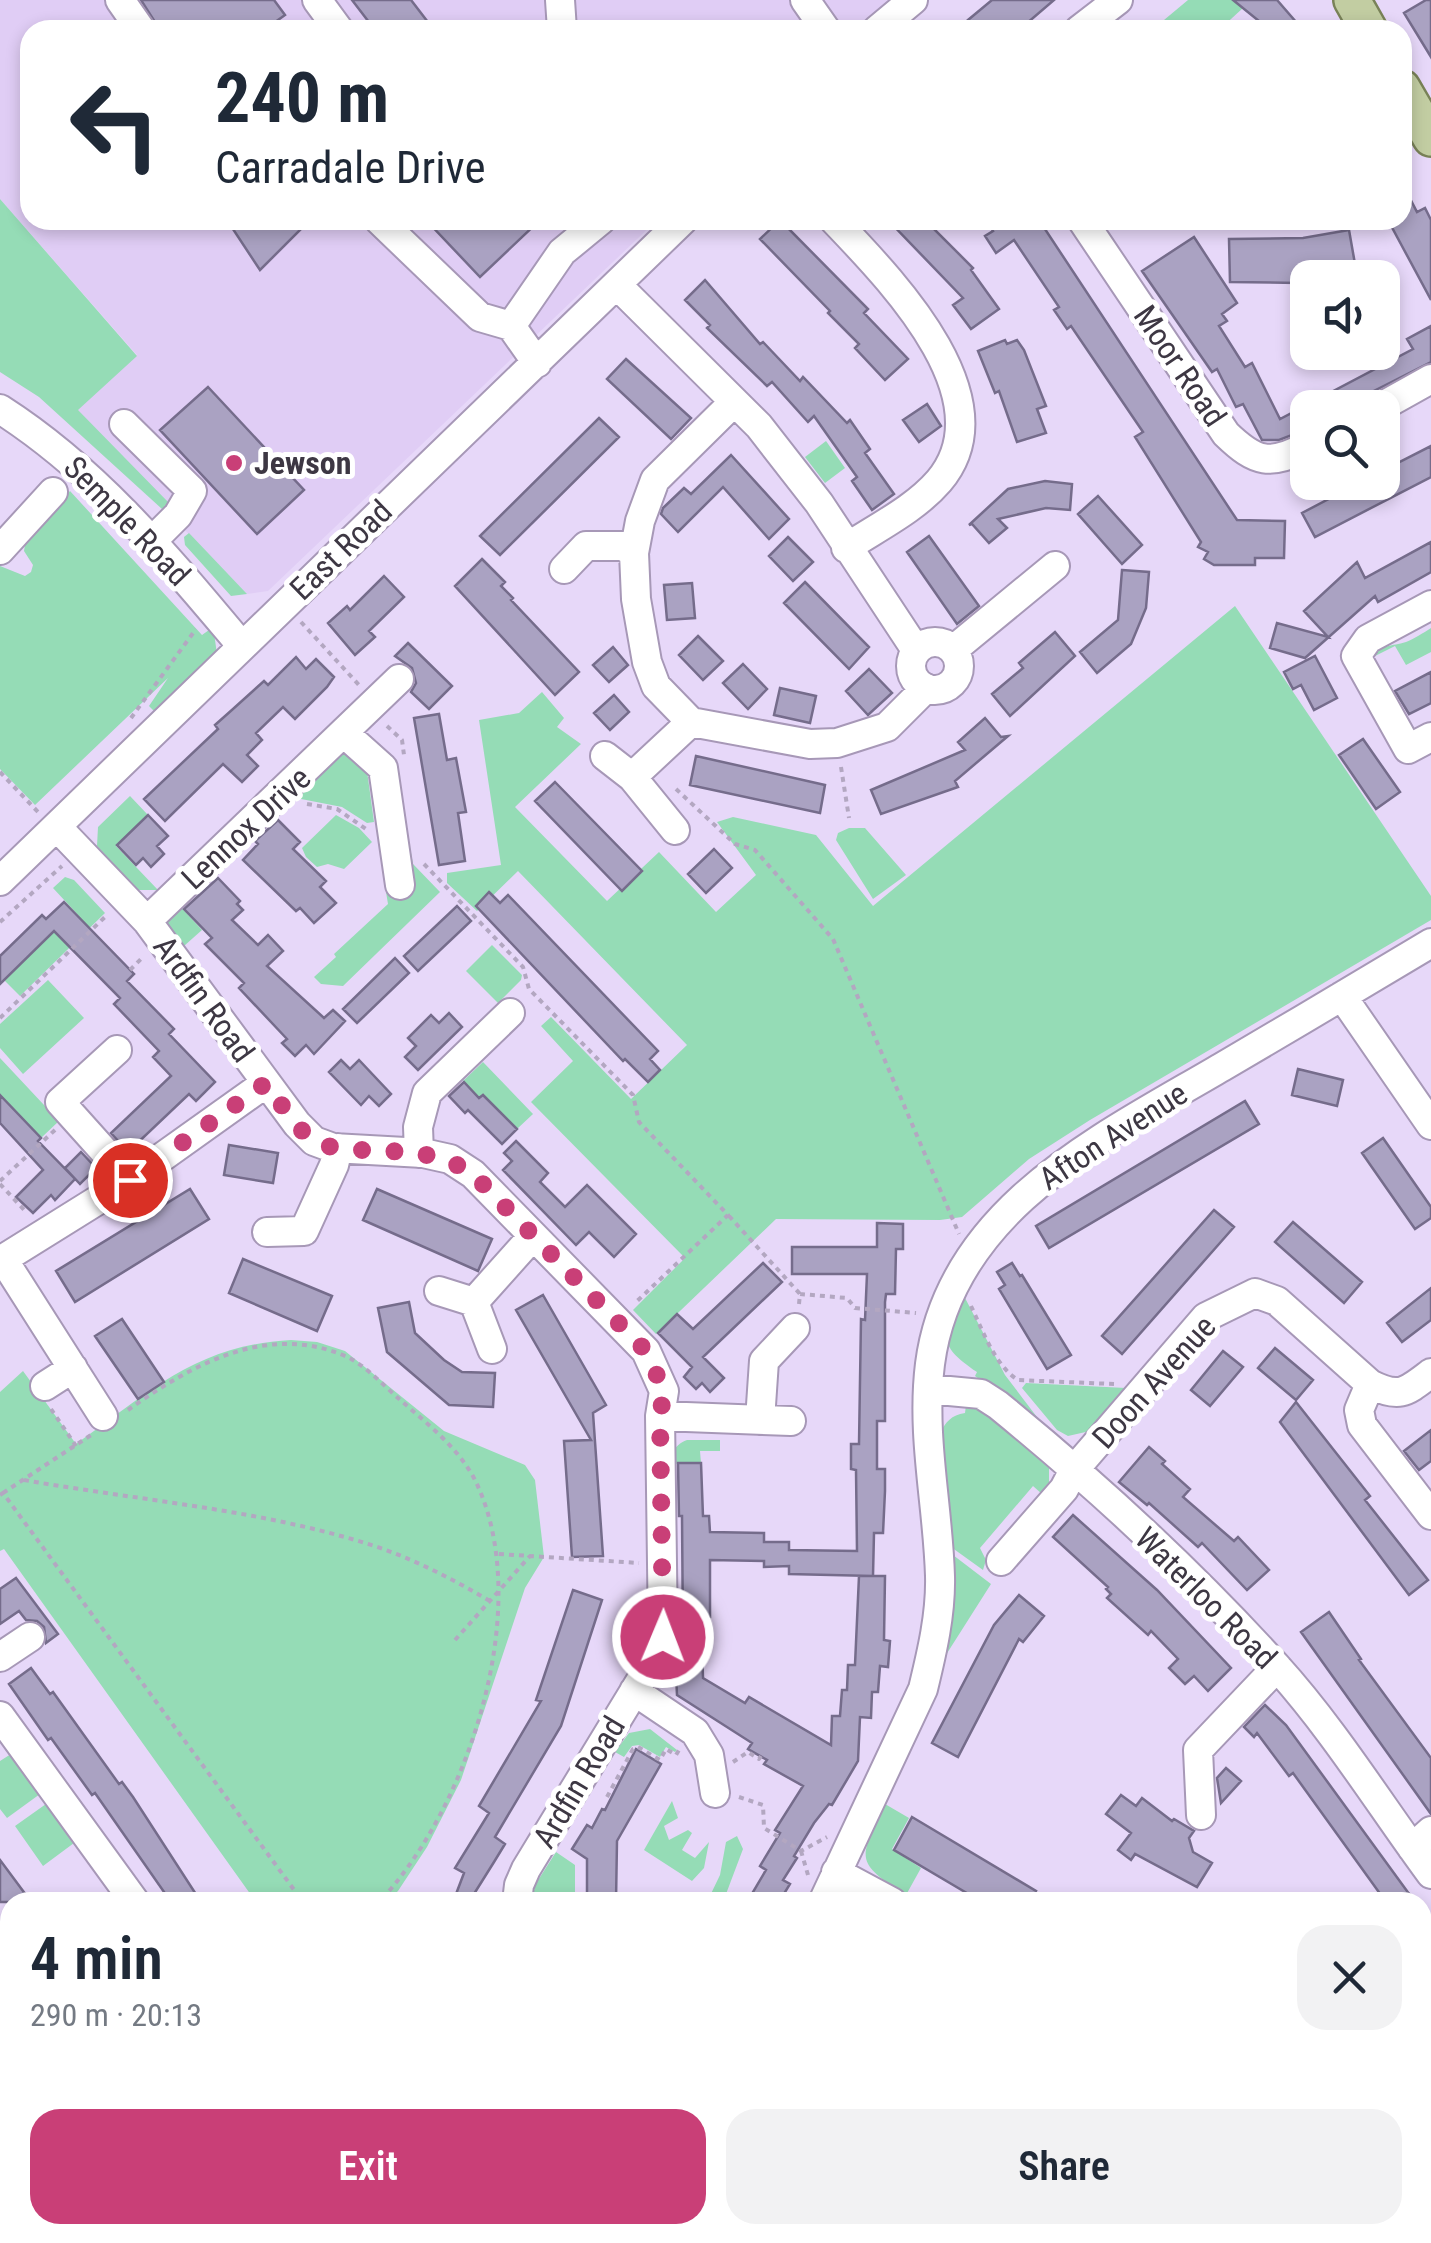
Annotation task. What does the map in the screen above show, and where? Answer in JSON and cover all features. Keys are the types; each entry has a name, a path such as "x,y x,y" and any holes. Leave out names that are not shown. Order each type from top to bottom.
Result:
{"street":[{"path":"889,20 913,0"},
{"path":"1092,20 1118,0"},
{"path":"390,230 480,317 511,326 537,363"},
{"path":"511,326 562,252 589,230"},
{"name":"East Road","path":"0,881 673,230"},
{"path":"843,230 909,303 947,367 960,413 958,442 950,466 938,482 846,548"},
{"name":"Moor Road","path":"1099,230 1226,434 1247,454 1270,460 1290,453"},
{"path":"618,286 760,426 819,503 916,650"},
{"path":"1400,396 1431,379"},
{"path":"733,403 656,480 640,521 634,552 636,599 647,662 656,686 691,722 810,744 837,743 887,727 926,688"},
{"name":"Semple Road","path":"0,409 78,464 153,540 242,646"},
{"path":"124,424 192,490 178,515 153,540"},
{"path":"9,551 52,492"},
{"path":"564,569 586,546 622,546 634,552"},
{"path":"954,650 1055,566"},
{"path":"1431,605 1368,640 1356,656 1408,749 1431,738"},
{"path":"937,641 954,650 960,662 954,682 945,688 926,688 915,680 910,669 916,650 937,641"},
{"name":"Lennox Drive","path":"147,921 399,680"},
{"path":"640,770 691,722"},
{"path":"345,734 383,768 400,885"},
{"path":"606,756 640,770 676,830"},
{"name":"Ardfin Road","path":"57,827 147,921 297,1124 314,1141 338,1148 450,1159 473,1174 646,1351 664,1391 660,1416 663,1637 526,1870 518,1892"},
{"name":"Afton Avenue","path":"827,1892 924,1689 937,1625 940,1577 926,1436 931,1360 944,1314 970,1261 1020,1198 1081,1150 1431,943"},
{"path":"1342,996 1431,1125"},
{"path":"419,1153 418,1127 427,1092 510,1013"},
{"path":"117,1050 60,1102 130,1180"},
{"path":"107,1421 2,1260 130,1180 266,1083"},
{"path":"267,1232 304,1231 338,1148"},
{"path":"474,1302 533,1236"},
{"path":"439,1291 474,1302"},
{"name":"Doon Avenue","path":"1002,1561 1064,1489 1074,1470 1206,1317 1255,1293 1277,1301 1370,1384"},
{"path":"474,1302 492,1348"},
{"path":"760,1420 764,1361 795,1328"},
{"path":"45,1386 73,1368"},
{"path":"1431,1373 1402,1394 1388,1394 1370,1384 1359,1410 1362,1425 1431,1515"},
{"name":"Waterloo Road","path":"928,1389 981,1394 1148,1537 1277,1667 1421,1840 1431,1874"},
{"path":"660,1416 791,1421"},
{"path":"0,1658 30,1637"},
{"path":"1201,1815 1198,1750 1277,1667"},
{"path":"634,1691 695,1732 710,1755 715,1792"},
{"path":"0,1716 128,1892"},
{"path":"836,1872 873,1892"}],"path":[{"path":"295,616 375,703"},
{"path":"128,722 198,628"},
{"path":"837,743 849,818"},
{"path":"640,770 735,844 754,850 834,940 970,1261"},
{"path":"0,772 37,812 57,827"},
{"path":"301,803 337,809 375,835 392,831"},
{"path":"422,862 524,967 530,989 633,1095 639,1122 800,1294 847,1298 855,1308 944,1314"},
{"path":"0,1018 109,912"},
{"path":"130,970 146,955"},
{"path":"35,1222 0,1182 71,1115"},
{"path":"616,1320 728,1215"},
{"path":"795,1328 800,1294"},
{"path":"969,1301 996,1354 1018,1380 1149,1386"},
{"path":"296,1892 2,1494 190,1369 228,1353 271,1344 309,1346 346,1356 451,1447 474,1480 497,1554 499,1591 491,1664 477,1727 418,1854 388,1892"},
{"path":"45,1386 39,1390 76,1446"},
{"path":"24,1480 309,1528 367,1543 490,1601"},
{"path":"497,1554 664,1565"},
{"path":"455,1640 530,1556"},
{"path":"607,1798 633,1749 638,1747 660,1760 666,1750 676,1755 680,1748"},
{"path":"732,1762 748,1752 759,1759 761,1756"},
{"path":"715,1792 762,1805 764,1828 802,1851 862,1818"}],"shaded area":[{"path":"0,0 902,0 878,20 20,20 20,222 0,199"},
{"path":"27,230 647,230 268,591 247,594 70,412 137,355"}],"green space":[{"path":"1188,0 1236,0 1243,8 1230,20 1164,20"},
{"path":"0,199 20,222 20,230 27,230 137,356 78,410 169,503 162,509 39,397 0,372"},
{"path":"826,441 845,468 825,483 805,457"},
{"path":"70,491 202,635 209,630 214,633 217,654 155,712 149,706 168,678 35,805 0,769 0,566 25,576 31,572 33,565 24,551 25,545"},
{"path":"189,533 247,594 231,596 185,545 184,537"},
{"path":"1235,606 1431,896 1431,920 1090,1120 1029,1159 962,1217 776,1219 656,1334 633,1310 685,1258 531,1102 573,1061 541,1026 551,1017 631,1099 687,1045 518,871 477,911 447,883 447,873 501,865 479,720 519,713 542,692 564,718 557,727 581,744 515,807 607,901 659,852 716,912 756,875 717,822 733,817 816,835 873,906"},
{"path":"1431,628 1431,652 1406,665 1395,646 1373,657 1384,647 1406,642"},
{"path":"347,749 367,771 374,822 367,823 342,807 296,798 295,794 325,754"},
{"path":"130,796 148,815 116,846 158,890 137,890 97,846 98,827"},
{"path":"336,815 359,828 372,842 344,869 328,864 317,867 302,848"},
{"path":"865,828 906,875 873,899 836,840 838,833"},
{"path":"407,831 413,864 440,892 343,986 321,984 314,977 388,904 386,892 405,888 397,832"},
{"path":"65,877 74,880 105,913 20,996 4,980 56,929 61,934 79,916 53,888"},
{"path":"178,904 202,930 184,946 167,925"},
{"path":"492,945 522,975 498,1003 466,971"},
{"path":"48,980 84,1018 23,1074 0,1048 0,1024"},
{"path":"0,1058 59,1121 41,1138 0,1095"},
{"path":"483,1062 533,1114 517,1129 484,1095 479,1098 463,1081"},
{"path":"964,1296 1005,1375 1043,1425 975,1376 977,1372 949,1346 948,1331"},
{"path":"317,1342 345,1351 444,1431 525,1465 535,1480 544,1557 525,1588 461,1780 427,1847 397,1892 249,1892 4,1549 0,1551 0,1392 23,1371 76,1444 176,1374 228,1351 258,1344"},
{"path":"1026,1383 1126,1388 1090,1431 1068,1436 1057,1430 1022,1388"},
{"path":"966,1405 986,1413 1049,1468 1049,1485 1042,1494 1033,1486 980,1548 986,1560 983,1570 951,1547 940,1433 949,1420 965,1413"},
{"path":"687,1440 720,1440 720,1451 700,1451 701,1463 674,1464 675,1491 671,1491 672,1454"},
{"path":"953,1555 991,1584 944,1658"},
{"path":"650,1729 677,1750 666,1747 660,1757 639,1745 632,1746 624,1757 615,1752 629,1733"},
{"path":"11,1754 40,1794 7,1818 0,1809 0,1761"},
{"path":"672,1801 678,1818 664,1826 669,1840 688,1830 692,1833 682,1850 695,1858 709,1842 704,1868 692,1881 644,1850"},
{"path":"46,1804 74,1843 43,1866 15,1826"},
{"path":"885,1804 909,1818 892,1849 921,1868 908,1892 902,1892 869,1866 866,1848"},
{"path":"737,1836 743,1849 727,1892 712,1892 720,1875 726,1842"},
{"path":"556,1852 575,1865 575,1892 534,1892"}],"building":[{"path":"141,0 274,0 285,15 278,20 154,20"},
{"path":"352,0 411,0 426,20 367,20"},
{"path":"992,0 1054,0 1031,20 968,20"},
{"path":"1233,0 1277,0 1294,20 1258,20"},
{"path":"1431,0 1431,57 1412,20 1404,13"},
{"path":"1412,202 1417,212 1425,208 1431,220 1431,300 1393,230 1412,230"},
{"path":"234,230 300,230 260,270"},
{"path":"435,230 529,230 480,277"},
{"path":"769,230 790,230 868,309 864,313 908,359 885,380 855,348 859,344 830,311 760,239"},
{"path":"898,230 935,230 973,268 999,309 971,329 953,305 963,298"},
{"path":"1046,230 1237,520 1285,521 1284,558 1255,558 1255,565 1214,565 1204,559 1208,552 1198,547 1201,542 1135,437 1143,432 1071,326 1067,329 1054,310 1059,307 1014,240 996,253 985,236 993,231"},
{"path":"1349,230 1354,260 1290,260 1290,283 1230,282 1229,239 1303,238"},
{"path":"1194,237 1237,303 1222,314 1227,321 1219,326 1245,367 1252,363 1280,419 1290,414 1290,436 1262,440 1243,404 1236,407 1217,369 1212,372 1142,271"},
{"path":"705,280 760,344 763,342 800,381 803,377 847,423 850,420 870,449 865,453 894,494 872,510 852,481 857,477 814,416 808,422 772,382 767,386 707,328 710,325 685,300"},
{"path":"1431,326 1431,362 1376,390 1335,390 1373,370 1400,370 1400,356 1413,349 1407,339"},
{"path":"1005,340 1007,344 1017,340 1024,350 1046,406 1037,409 1046,433 1017,442 999,391 995,393 978,351"},
{"path":"626,359 691,418 671,439 607,379"},
{"path":"208,387 304,490 257,534 160,430"},
{"path":"927,404 941,426 919,442 903,420"},
{"path":"599,418 619,437 500,555 480,536"},
{"path":"1431,446 1431,477 1400,493 1400,462"},
{"path":"731,455 789,519 769,539 723,487 678,532 661,514 663,508 684,488 691,494"},
{"path":"1045,481 1072,484 1070,510 1046,508 998,519 1007,528 989,543 969,525 1008,489"},
{"path":"1098,496 1142,545 1122,564 1078,514"},
{"path":"1327,500 1387,500 1315,537 1302,513"},
{"path":"929,536 979,606 957,624 907,552"},
{"path":"788,537 813,562 793,581 769,556"},
{"path":"1431,542 1431,572 1378,602 1375,596 1305,658 1270,648 1277,623 1328,637 1304,611 1357,562 1365,578"},
{"path":"482,559 505,582 501,586 511,600 579,672 555,695 455,586"},
{"path":"1122,570 1149,572 1146,608 1131,644 1097,673 1080,652 1118,620"},
{"path":"384,576 404,597 369,631 375,637 355,655 328,623 347,606 350,610"},
{"path":"805,582 869,647 849,669 784,603"},
{"path":"692,583 695,618 667,620 664,585"},
{"path":"1055,632 1075,656 1010,716 992,694 1023,668 1019,663"},
{"path":"698,636 723,661 703,680 679,655"},
{"path":"408,643 452,686 429,709 411,692 416,683 412,668 395,656"},
{"path":"613,647 628,665 609,682 593,665"},
{"path":"1315,656 1337,698 1314,710 1301,685 1293,689 1284,672"},
{"path":"296,657 306,669 316,659 334,677 327,687 295,719 283,707 256,733 262,740 247,755 258,766 242,782 223,764 165,821 144,799 218,729 215,725 264,681 268,685"},
{"path":"743,664 767,689 748,709 723,683"},
{"path":"869,669 892,693 868,715 846,691"},
{"path":"1431,672 1431,703 1409,714 1395,691"},
{"path":"780,688 816,696 810,723 774,715"},
{"path":"614,695 629,712 610,730 594,713"},
{"path":"439,714 447,760 456,758 466,812 458,813 465,861 439,865 414,718"},
{"path":"985,718 1001,737 1008,736 955,781 958,787 881,814 871,790 965,750 958,742"},
{"path":"1363,739 1400,792 1376,809 1339,755"},
{"path":"696,756 825,785 820,813 690,785"},
{"path":"555,782 642,871 622,891 535,801"},
{"path":"148,815 168,836 157,846 164,854 151,867 143,858 136,865 117,845"},
{"path":"278,820 300,842 293,849 326,881 320,887 336,903 314,923 243,860 258,844 255,841"},
{"path":"714,849 732,868 706,893 688,874"},
{"path":"218,878 240,901 237,904 243,910 232,920 258,945 268,935 283,951 267,966 324,1018 333,1010 345,1021 314,1054 306,1045 295,1056 282,1043 287,1039 239,988 244,983 205,944 212,938 184,909"},
{"path":"489,892 500,903 508,895 658,1051 650,1059 660,1070 648,1082 623,1061 476,906"},
{"path":"64,902 134,974 127,981 174,1029 169,1034 215,1082 196,1101 189,1094 128,1152 111,1133 171,1076 153,1057 159,1051 114,1004 120,998 54,931 0,984 0,956 42,915 46,919"},
{"path":"457,906 471,921 418,971 404,956"},
{"path":"395,958 409,973 357,1023 343,1009"},
{"path":"449,1013 462,1027 418,1070 405,1057 416,1046 408,1038 431,1015 439,1023"},
{"path":"341,1060 350,1069 359,1060 391,1094 379,1106 369,1096 361,1105 329,1072"},
{"path":"1298,1069 1343,1080 1337,1106 1292,1095"},
{"path":"464,1082 517,1129 502,1144 449,1096"},
{"path":"0,1095 75,1179 55,1200 51,1195 33,1213 16,1197 43,1170 0,1123"},
{"path":"1245,1101 1259,1124 1049,1248 1036,1226"},
{"path":"1383,1138 1431,1207 1431,1218 1415,1229 1362,1153"},
{"path":"516,1141 548,1173 540,1182 565,1207 587,1185 636,1234 614,1257 589,1232 576,1245 503,1170 512,1161 504,1153"},
{"path":"229,1145 278,1153 273,1183 224,1175"},
{"path":"81,1152 96,1168 80,1184 65,1168"},
{"path":"190,1189 209,1219 75,1302 56,1271"},
{"path":"377,1189 492,1239 478,1271 363,1220"},
{"path":"1214,1210 1234,1227 1122,1354 1102,1336"},
{"path":"1293,1222 1362,1282 1344,1303 1275,1242"},
{"path":"877,1223 903,1224 903,1249 896,1249 895,1294 886,1294 885,1302 885,1421 877,1421 877,1469 885,1469 883,1533 874,1533 873,1576 885,1576 884,1640 890,1641 888,1667 880,1666 878,1692 872,1692 871,1718 860,1717 858,1761 832,1805 814,1823 794,1856 797,1858 783,1880 790,1884 785,1892 753,1892 766,1870 760,1866 780,1833 775,1830 803,1786 764,1764 767,1760 748,1749 752,1743 677,1695 675,1652 683,1636 678,1463 701,1463 703,1516 709,1516 710,1532 764,1533 764,1542 789,1542 789,1550 857,1551 856,1470 851,1469 851,1444 859,1444 861,1319 865,1320 867,1274 792,1274 792,1247 877,1247","holes":["710,1560 764,1561 764,1567 789,1566 789,1574 873,1576 859,1576 855,1665 848,1665 840,1716 832,1716 831,1745 749,1697 745,1703 703,1678 701,1617 710,1617"]},
{"path":"243,1259 332,1296 317,1331 229,1293"},
{"path":"763,1263 782,1282 703,1357 724,1378 710,1392 702,1383 696,1389 684,1377 692,1367 658,1333 677,1314 693,1329"},
{"path":"1012,1263 1071,1355 1047,1369 999,1289 1005,1285 997,1272"},
{"path":"1431,1288 1431,1320 1402,1342 1387,1323"},
{"path":"543,1295 606,1405 593,1413 603,1556 572,1557 564,1441 591,1440 516,1310"},
{"path":"409,1302 415,1333 444,1360 462,1372 495,1373 493,1407 449,1405 387,1352 378,1308"},
{"path":"122,1319 164,1382 138,1399 95,1336"},
{"path":"1275,1348 1313,1380 1296,1400 1258,1368"},
{"path":"1223,1351 1243,1367 1210,1406 1191,1390"},
{"path":"1296,1402 1370,1496 1365,1500 1428,1580 1409,1595 1280,1422"},
{"path":"1431,1430 1431,1461 1419,1470 1404,1451"},
{"path":"1149,1447 1190,1489 1183,1497 1234,1541 1238,1537 1269,1570 1247,1590 1202,1543 1198,1547 1119,1482"},
{"path":"1073,1515 1157,1590 1231,1668 1208,1691 1194,1676 1185,1684 1169,1668 1178,1659 1151,1631 1148,1635 1107,1598 1111,1594 1108,1587 1053,1537"},
{"path":"16,1578 58,1634 46,1643 44,1627 37,1621 26,1620 19,1611 0,1624 0,1589"},
{"path":"573,1590 602,1600 561,1726 495,1837 505,1844 475,1892 457,1892 464,1873 455,1868 489,1813 479,1806 541,1701 536,1700"},
{"path":"1019,1595 1044,1616 1023,1642 1019,1639 958,1757 932,1743 994,1625"},
{"path":"1329,1612 1431,1758 1431,1814 1301,1632"},
{"path":"31,1668 50,1694 53,1692 119,1784 122,1782 133,1797 195,1892 164,1892 95,1793 92,1795 51,1738 48,1740 9,1684"},
{"path":"1265,1705 1286,1725 1408,1892 1379,1892 1293,1773 1289,1776 1257,1733 1254,1737 1244,1727"},
{"path":"636,1749 661,1764 617,1841 616,1892 587,1892 587,1859 572,1849 587,1825 592,1828 602,1809 605,1810"},
{"path":"1226,1768 1241,1781 1221,1803 1217,1778"},
{"path":"1121,1795 1136,1806 1142,1798 1172,1821 1194,1831 1189,1838 1193,1852 1212,1863 1197,1887 1135,1854 1131,1860 1118,1850 1131,1833 1106,1814"},
{"path":"912,1817 1036,1891 965,1892 894,1850"},
{"path":"0,1860 24,1892 0,1892"}],"place":[{"name":"Jewson","path":"234,463"}],"route":[{"path":"130,1180 266,1083 314,1141 334,1148 423,1153 450,1159 473,1174 646,1351 664,1391 660,1416 663,1637"}]}
